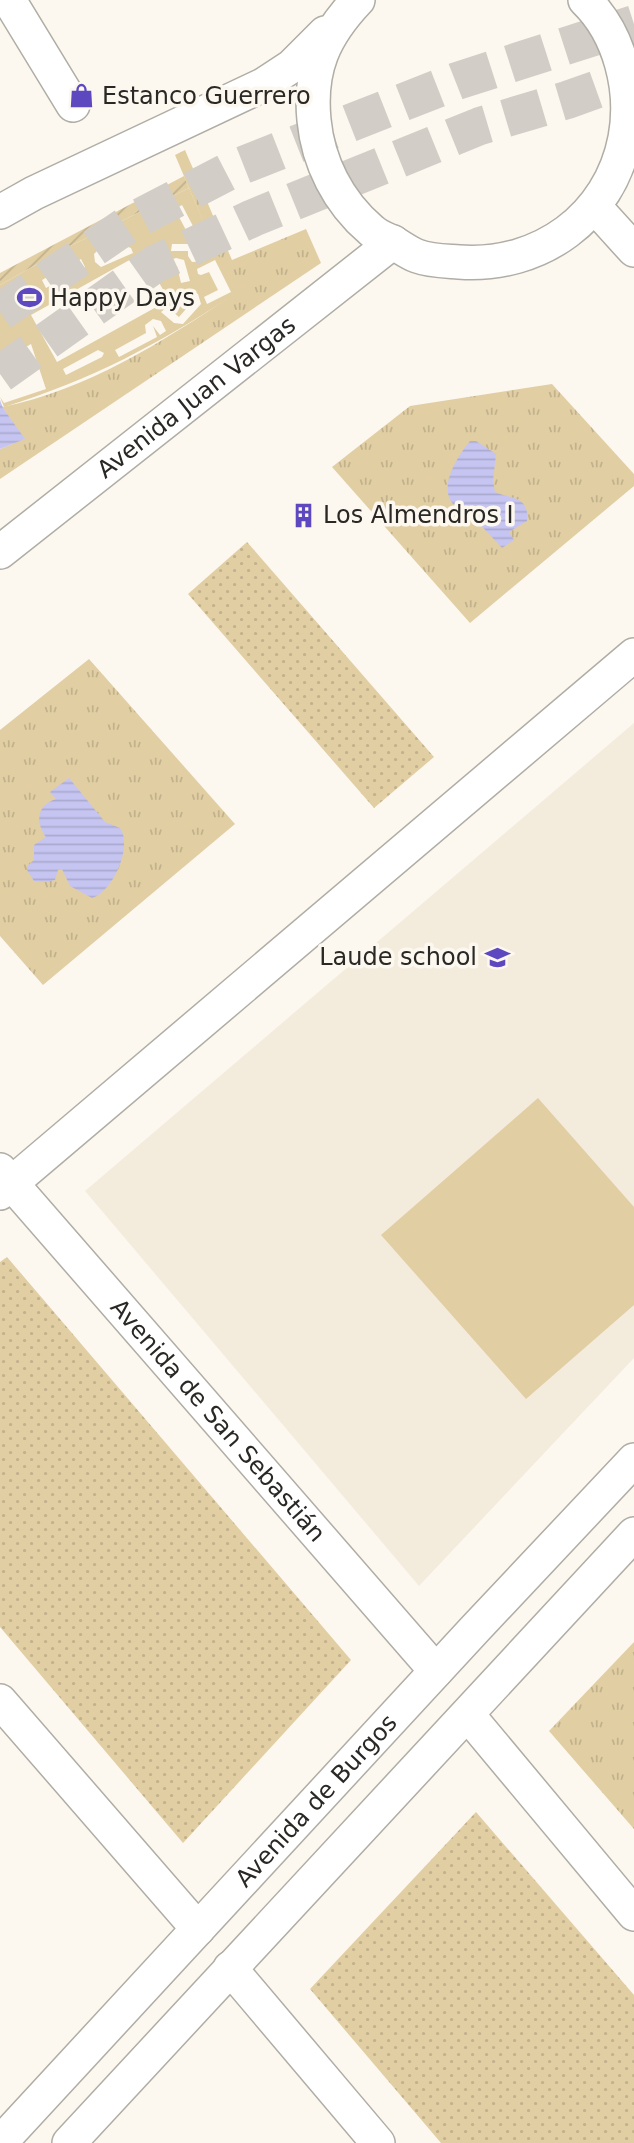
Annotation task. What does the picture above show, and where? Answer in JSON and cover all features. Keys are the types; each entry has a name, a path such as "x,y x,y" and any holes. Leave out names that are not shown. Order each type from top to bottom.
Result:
{"street":[{"path":"9,0 73,105"},
{"path":"350,8 329,36 317,65 313,90 316,141 325,168 354,214 373,232 417,256 473,263 502,260 532,252 567,233 595,207 627,158 628,122 619,58 610,30 597,11 585,0"},
{"path":"0,212 46,187 262,85 292,66 350,8"},
{"path":"595,207 634,250"},
{"name":"Avenida Juan Vargas","path":"0,552 393,242"},
{"path":"4,1182 634,655"},
{"name":"Avenida de San Sebastián","path":"4,1182 436,1671"},
{"name":"Avenida de Burgos","path":"0,2143 634,1460"},
{"path":"69,2143 634,1534"},
{"path":"0,1701 198,1929"},
{"path":"467,1715 634,1914"},
{"path":"230,1968 378,2143"}],"shaded area":[{"name":"Laude school","path":"634,723 634,1358 419,1586 85,1191"}],"green space":[{"path":"185,150 232,260 306,229 321,263 0,479 0,449 24,439 2,407 64,389 124,362 234,294 175,155"},
{"path":"184,176 189,188 64,249 0,285 0,273"},
{"name":"Happy Days","path":"189,188 235,294 124,359 67,385 4,407 0,397 4,403 46,389 31,344 0,362 0,285 64,249","holes":["182,205 194,228 187,232 179,217 155,229 151,227 152,223","189,235 196,235 196,244 205,245 205,261 192,262 188,251 171,251 172,244 188,244","114,242 118,249 103,258 128,247 133,253 101,267 95,262 94,254","161,248 167,261 176,258 184,260 190,281 181,283 177,266 169,268 159,264 157,251","142,253 169,300 57,362 31,315","81,259 85,267 46,288 42,280","215,260 231,292 207,304 204,297 218,290 209,272 198,274 197,269","192,291 198,294 201,304 183,324 174,323 161,312 167,307 179,317 192,302 181,307 178,303","153,319 161,321 166,331 160,335 153,326 157,337 119,357 115,350 146,333 145,325","98,350 104,353 102,357 66,375 63,369"]},
{"path":"552,384 634,474 634,486 470,623 332,467 410,406"},
{"path":"247,542 434,757 374,808 188,594"},
{"path":"89,659 235,824 43,985 0,936 0,730"},
{"path":"538,1098 634,1207 634,1305 526,1399 381,1235"},
{"path":"7,1257 351,1660 183,1843 0,1627 0,1262"},
{"path":"634,1642 634,1829 549,1731"},
{"path":"476,1812 634,1995 634,2143 441,2143 310,1989"}],"water":[{"path":"0,400 25,439 0,449"},
{"path":"470,441 476,441 496,454 493,481 495,492 517,499 525,506 527,521 509,532 514,540 502,548 464,507 453,504 449,497 451,471"},
{"path":"69,778 105,822 120,828 123,836 122,856 114,878 100,894 92,898 70,886 62,869 58,870 55,880 46,882 34,881 27,870 27,866 34,860 34,845 46,837 39,820 45,805 56,799 50,792"}],"tunnel":[{"path":"0,312 133,221 233,169 457,81 634,24"},
{"path":"0,374 155,264 253,218 480,126 567,100 634,76"}],"place":[{"name":"Estanco Guerrero","path":"82,96"},
{"name":"Happy Days","path":"30,298"},
{"name":"Los Almendros I","path":"303,515"},
{"name":"Laude school","path":"497,957"}]}
